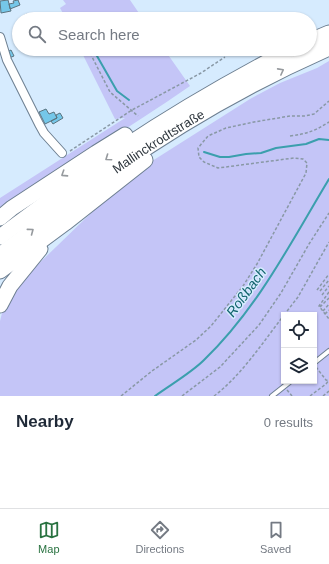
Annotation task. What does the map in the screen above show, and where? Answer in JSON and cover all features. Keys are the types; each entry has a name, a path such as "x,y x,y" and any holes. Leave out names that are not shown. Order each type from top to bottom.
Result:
{"highway":[{"path":"317,38 329,33"},
{"name":"Mallinckrodtstraße","path":"317,53 329,48"},
{"name":"Mallinckrodtstraße","path":"0,254 84,191 282,56"},
{"name":"Mallinckrodtstraße","path":"0,237 122,149 173,116 241,84 311,56"},
{"path":"0,218 6,211 96,153 204,89 210,86 241,84"},
{"path":"0,271 65,223 241,84"},
{"path":"0,305 10,286 28,262 65,223"}],"street":[{"path":"0,37 7,60 39,124 44,133 62,153"}],"lane":[{"path":"317,361 329,351"},
{"path":"272,396 287,384"}],"path":[{"path":"92,56 110,92 138,116"},
{"path":"62,153 67,153 132,110 201,73 225,57"},
{"path":"121,396 152,371 190,345 211,326 243,286 257,264 306,173 307,163 303,159 294,158 218,168 204,162 199,157 198,148 208,136 226,128 290,116 305,116 314,114 329,101"},
{"path":"290,136 307,134 317,130 329,122"},
{"path":"182,396 220,367 271,310 309,244 329,213"},
{"path":"286,312 298,297 329,242"},
{"path":"317,290 329,274"},
{"path":"320,292 329,280"},
{"path":"322,295 329,286"},
{"path":"320,307 321,303 329,292"},
{"path":"320,307 329,298"},
{"path":"323,311 329,304"},
{"path":"320,307 329,319"},
{"path":"326,315 329,310"},
{"path":"214,396 224,389 256,352 281,319"},
{"path":"310,396 329,381 317,367"},
{"path":"284,386 292,396"},
{"path":"323,396 329,391"}],"shaded area":[{"path":"63,0 130,0 138,12 62,12 60,8 66,4"},
{"path":"84,56 169,56 190,86 0,209 0,198 125,118 115,119"},
{"path":"329,61 329,396 0,396 0,321 4,305 25,277 120,185 149,163 250,99 280,83 317,68"}],"building":[{"path":"8,0 11,11 1,13 0,1"},
{"path":"18,0 20,5 10,9 9,4"},
{"path":"11,50 12,56 14,56 9,58 7,52"},
{"path":"46,109 49,114 54,112 57,118 45,124 39,112"},
{"path":"60,113 63,118 53,124 51,121 57,118 56,115"}],"waterway":[{"path":"97,56 117,91 129,100"},
{"path":"204,152 220,157 229,157 261,153 276,148 306,144 319,139 329,140"},
{"name":"Roßbach","path":"155,396 199,365 241,319 272,274 329,179"}]}
